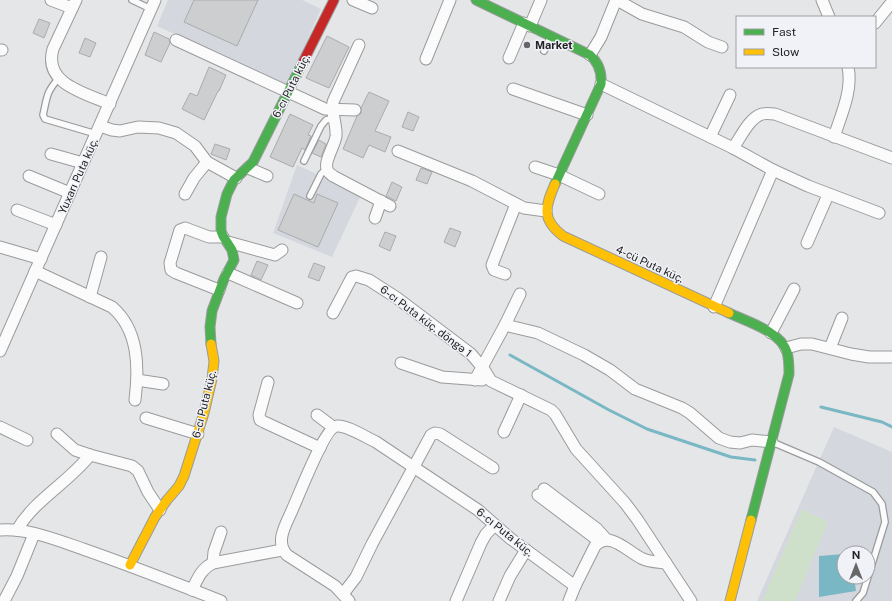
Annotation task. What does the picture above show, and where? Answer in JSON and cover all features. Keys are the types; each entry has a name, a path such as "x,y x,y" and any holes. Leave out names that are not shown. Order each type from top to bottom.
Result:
{"street":[{"path":"51,0 74,4 53,50 51,58 54,73 68,85 110,104"},
{"name":"6-cı Puta küç.","path":"130,566 160,510 183,479 198,434 211,386 214,358 210,340 209,324 219,290 234,260 233,253 220,227 221,217 229,189 236,178 253,162 334,0"},
{"path":"353,0 372,8"},
{"path":"426,59 450,0"},
{"path":"398,151 472,181 524,208 546,211 548,200 600,84 602,76 600,68 596,60 590,55 476,0"},
{"path":"509,58 541,0"},
{"path":"590,55 601,37 617,0 642,14 684,27 708,42 722,46"},
{"path":"822,0 829,16"},
{"path":"876,21 892,2"},
{"name":"Yuxarı Puta küç.","path":"0,351 153,5"},
{"path":"176,40 289,91 333,114 355,110"},
{"path":"359,45 333,102 336,135 326,169 334,176 386,203 375,218"},
{"path":"834,137 848,91 848,68"},
{"path":"600,84 733,148 773,170 828,195 879,213"},
{"path":"513,89 587,115"},
{"path":"710,137 730,95"},
{"path":"733,148 757,116 764,114 775,114 892,158"},
{"path":"98,130 120,131 138,127 166,129 176,133 195,146 207,162 236,178"},
{"path":"51,154 83,163"},
{"path":"185,194 194,178 207,162"},
{"path":"535,167 559,175 599,194"},
{"path":"248,168 267,176"},
{"path":"714,307 773,170"},
{"path":"29,176 70,193"},
{"path":"807,243 828,195"},
{"path":"505,274 494,270 492,265 516,204"},
{"path":"17,210 56,225"},
{"name":"4-cü Puta küç.","path":"546,211 548,222 563,236 771,333 780,339 786,348"},
{"path":"219,290 171,270 170,263 180,230 185,228 209,237 226,239 275,255 282,250"},
{"path":"0,247 41,259"},
{"path":"90,297 101,257"},
{"path":"35,272 112,307 120,314 133,339 137,363 135,400"},
{"path":"228,273 297,303"},
{"name":"6-cı Puta küç. döngə 1","path":"333,313 349,280 356,276 363,277 396,298 471,354 491,381"},
{"path":"771,333 794,289"},
{"path":"475,380 520,294"},
{"path":"830,348 842,318"},
{"path":"505,325 538,333 584,355 610,370 635,389 682,408 719,438 730,442 740,443 752,440 772,442"},
{"path":"730,601 789,374 789,355 786,348 801,344 812,344 869,357 892,357"},
{"path":"401,363 442,377 491,381 551,410 556,414 576,449 625,503 691,601"},
{"path":"137,380 163,384"},
{"path":"268,382 259,415 260,420 320,448"},
{"path":"504,432 521,395"},
{"path":"317,415 333,427 329,431 320,448 280,543 282,550 287,556 335,586 346,598 372,544 431,435 435,433 440,434 493,468"},
{"path":"146,418 198,434"},
{"path":"0,427 27,440"},
{"name":"6-cı Puta küç.","path":"333,427 344,427 365,436 414,467 478,510 526,550 575,586"},
{"path":"57,434 75,450 132,466 138,471 148,492 160,510"},
{"path":"17,530 22,521 34,507 79,468 90,455"},
{"path":"541,492 603,540 612,541 642,559 666,563"},
{"path":"456,601 481,543 486,534 495,525"},
{"path":"0,530 17,530 56,540 130,566 221,601"},
{"path":"213,564 214,552 221,532"},
{"path":"4,601 17,576 34,534"},
{"path":"570,601 575,586 595,546 603,540"},
{"path":"192,590 205,567 213,564 282,550"},
{"path":"499,601 510,576 526,550"}],"lane":[{"path":"132,0 153,5"},
{"path":"544,51 551,36"},
{"path":"58,78 48,91 43,115 46,119 98,130"},
{"path":"304,162 321,126 333,114"},
{"path":"310,196 321,174 326,169"},
{"path":"772,442 819,462 873,492 882,504 885,522 863,593 856,601"}],"shaded area":[{"path":"168,0 302,0 321,9 287,86 157,26"},
{"path":"297,165 361,195 332,257 273,233"},
{"path":"834,427 892,452 892,601 757,601"}],"green space":[{"path":"802,509 828,522 795,601 762,601"}],"water":[{"path":"836,555 836,585 855,585 856,591 819,597 819,556"}],"building":[{"path":"194,0 258,0 237,46 184,22"},
{"path":"39,19 50,23 44,38 33,33"},
{"path":"154,32 169,39 170,43 161,62 145,55"},
{"path":"327,36 349,47 329,88 306,78"},
{"path":"85,38 96,43 90,57 79,53"},
{"path":"209,67 226,75 204,120 182,109 190,93 197,96"},
{"path":"369,92 389,101 375,131 391,137 385,152 369,145 363,158 343,149 357,116 361,113 361,108"},
{"path":"408,112 419,117 413,131 402,127"},
{"path":"290,114 313,125 308,135 311,136 305,150 302,148 293,167 270,157"},
{"path":"319,140 326,144 321,157 312,153"},
{"path":"215,144 230,149 226,160 211,154"},
{"path":"421,168 432,172 427,184 416,180"},
{"path":"392,182 402,187 396,201 386,196"},
{"path":"294,194 314,203 317,194 338,203 318,247 278,230"},
{"path":"450,228 461,232 455,247 444,242"},
{"path":"385,232 396,236 390,251 379,246"},
{"path":"257,261 268,265 261,280 251,275"},
{"path":"314,263 325,267 319,281 308,277"}],"waterway":[{"path":"510,355 609,410 647,429 731,457 755,460"},
{"path":"821,407 882,422 892,427"}],"traffic: fast":[{"path":"476,0 590,55 596,61 601,76 601,84 555,184"},
{"path":"211,344 210,327 212,311 224,279 234,260 232,250 221,231 221,217 227,194 234,180 253,162 303,62"},
{"path":"729,313 762,328 778,338 787,352 789,360 789,374 751,520"}],"traffic: slow":[{"path":"555,184 549,199 547,212 551,224 563,236 729,313"},
{"path":"130,565 155,517 179,486 184,476 204,413 212,379 214,361 211,344"},
{"path":"730,601 751,520"}],"traffic: jam":[{"path":"303,62 334,0"}],"place":[{"name":"Market","path":"527,45"}]}
